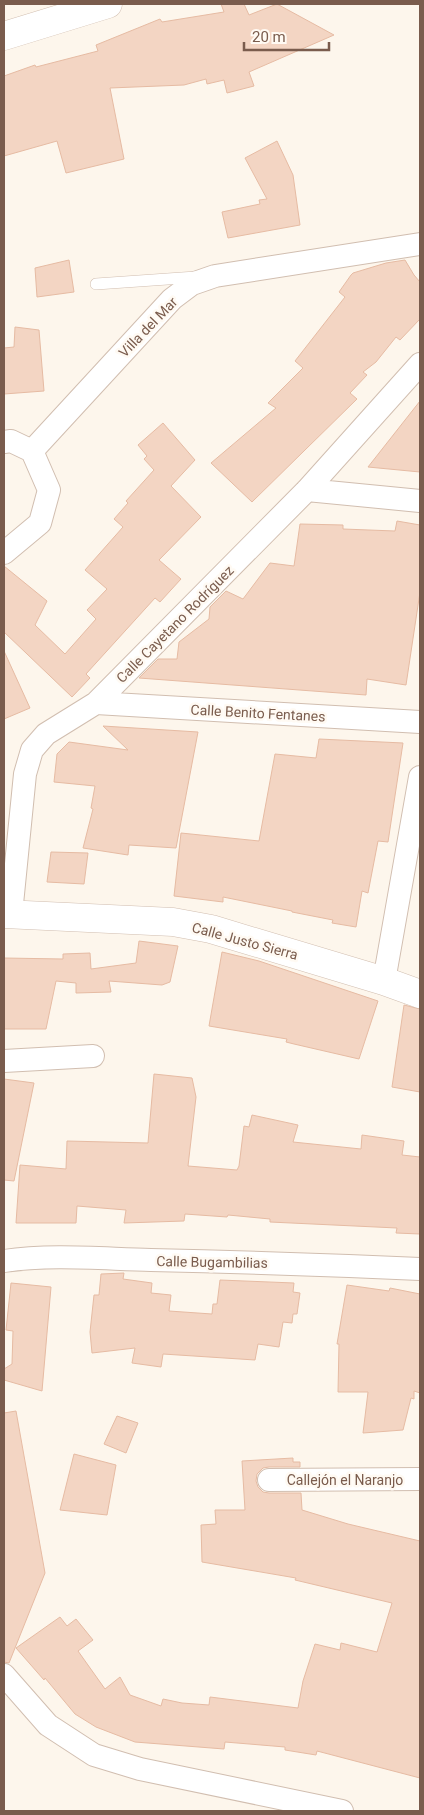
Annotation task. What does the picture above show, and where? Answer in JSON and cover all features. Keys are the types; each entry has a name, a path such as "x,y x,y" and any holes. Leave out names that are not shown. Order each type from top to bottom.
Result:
{"street":[{"path":"4,36 108,4"},
{"name":"Villa del Mar","path":"32,451 172,299 192,284 215,276 420,244"},
{"name":"Calle Cayetano Rodríguez","path":"8,914 25,774 32,750 46,734 96,703 307,490 420,364"},
{"path":"4,442 11,441 32,451 49,490 40,523 4,553"},
{"path":"307,490 420,501"},
{"name":"Calle Benito Fentanes","path":"96,703 420,722"},
{"path":"384,981 420,777"},
{"name":"Calle Justo Sierra","path":"8,914 173,922 202,927 384,981 420,994"},
{"path":"4,1061 93,1056"},
{"name":"Calle Bugambilias","path":"4,1261 26,1258 105,1259 420,1269"},
{"name":"Callejón el Naranjo","path":"269,1480 420,1479"},
{"path":"4,1675 48,1725 94,1755 140,1769 342,1811"}],"lane":[{"path":"96,284 215,276"}],"building":[{"path":"221,4 244,4 249,15 277,4 334,35 249,72 254,86 227,93 224,80 207,84 206,79 184,85 110,88 124,159 66,173 57,141 4,156 4,76 35,65 36,67 98,51 96,45 160,19 162,22 224,12"},
{"path":"277,141 293,175 300,225 228,238 222,212 260,204 259,200 267,199 245,158"},
{"path":"69,260 74,292 37,297 35,268"},
{"path":"405,260 420,282 420,319 400,340 396,337 376,362 363,372 367,375 350,393 357,399 252,502 211,463 276,408 268,403 303,368 295,361 345,297 339,292 351,275 386,263"},
{"path":"15,327 39,330 44,391 4,394 4,348 14,347"},
{"path":"420,401 420,472 368,467"},
{"path":"163,423 195,460 171,486 201,517 159,560 181,579 160,602 155,598 86,674 90,678 72,697 4,632 4,566 47,601 35,625 65,654 96,619 87,610 107,589 85,570 123,527 114,519 128,503 126,501 154,470 144,459 147,456 138,445"},
{"path":"397,521 420,525 420,592 406,685 367,679 366,695 139,678 158,659 177,659 179,642 209,619 210,607 226,591 243,599 270,563 294,566 300,524 343,525 343,529 395,531"},
{"path":"4,651 30,708 4,719"},
{"path":"103,726 198,732 176,848 129,845 128,855 83,848 93,809 91,808 95,786 54,782 57,754 69,742 128,750"},
{"path":"319,739 403,743 388,842 378,841 368,893 362,891 356,927 332,923 333,920 223,897 223,902 174,896 181,833 259,841 275,754 316,758"},
{"path":"51,852 88,853 84,884 47,882"},
{"path":"139,941 178,946 170,982 162,985 109,981 111,992 76,993 76,983 56,981 46,1029 4,1029 4,958 63,959 63,954 90,953 91,969 136,963"},
{"path":"222,952 259,961 378,1001 359,1059 286,1042 287,1039 209,1026"},
{"path":"404,1005 420,1009 420,1092 392,1087"},
{"path":"154,1074 192,1078 196,1097 188,1166 237,1170 244,1126 249,1127 252,1115 298,1125 293,1142 361,1149 362,1135 404,1141 402,1155 420,1157 420,1234 396,1233 397,1228 270,1222 270,1219 228,1215 227,1217 185,1214 184,1221 124,1223 126,1210 77,1206 76,1223 16,1223 20,1165 66,1169 67,1141 148,1143"},
{"path":"4,1079 34,1083 14,1181 4,1180"},
{"path":"124,1273 123,1279 152,1283 151,1293 171,1295 169,1311 212,1314 213,1304 217,1304 220,1280 294,1283 293,1292 300,1293 297,1314 293,1314 292,1323 283,1322 279,1347 258,1344 255,1360 163,1354 161,1367 132,1363 135,1348 92,1353 90,1332 94,1295 99,1295 101,1274"},
{"path":"11,1283 51,1287 42,1391 4,1380 4,1369 12,1364 13,1331 6,1330"},
{"path":"347,1285 389,1291 390,1288 420,1294 420,1393 414,1391 414,1399 411,1398 403,1430 363,1433 368,1392 338,1392 339,1344 337,1344"},
{"path":"16,1411 45,1573 9,1663 4,1662 4,1413"},
{"path":"117,1416 138,1423 126,1453 104,1444"},
{"path":"74,1454 116,1465 107,1515 60,1510"},
{"path":"293,1458 293,1462 300,1462 300,1467 263,1468 257,1474 256,1481 258,1487 263,1492 269,1493 301,1493 302,1510 348,1524 420,1541 420,1778 317,1751 316,1755 285,1750 285,1747 225,1742 224,1749 135,1742 96,1727 75,1714 45,1678 44,1680 16,1648 60,1617 67,1626 76,1619 93,1640 78,1651 105,1689 120,1677 130,1695 161,1706 163,1699 182,1703 209,1705 210,1697 298,1708 303,1681 315,1644 340,1650 341,1643 377,1652 392,1603 295,1580 296,1578 202,1562 201,1525 216,1524 215,1510 245,1510 242,1461"}]}
